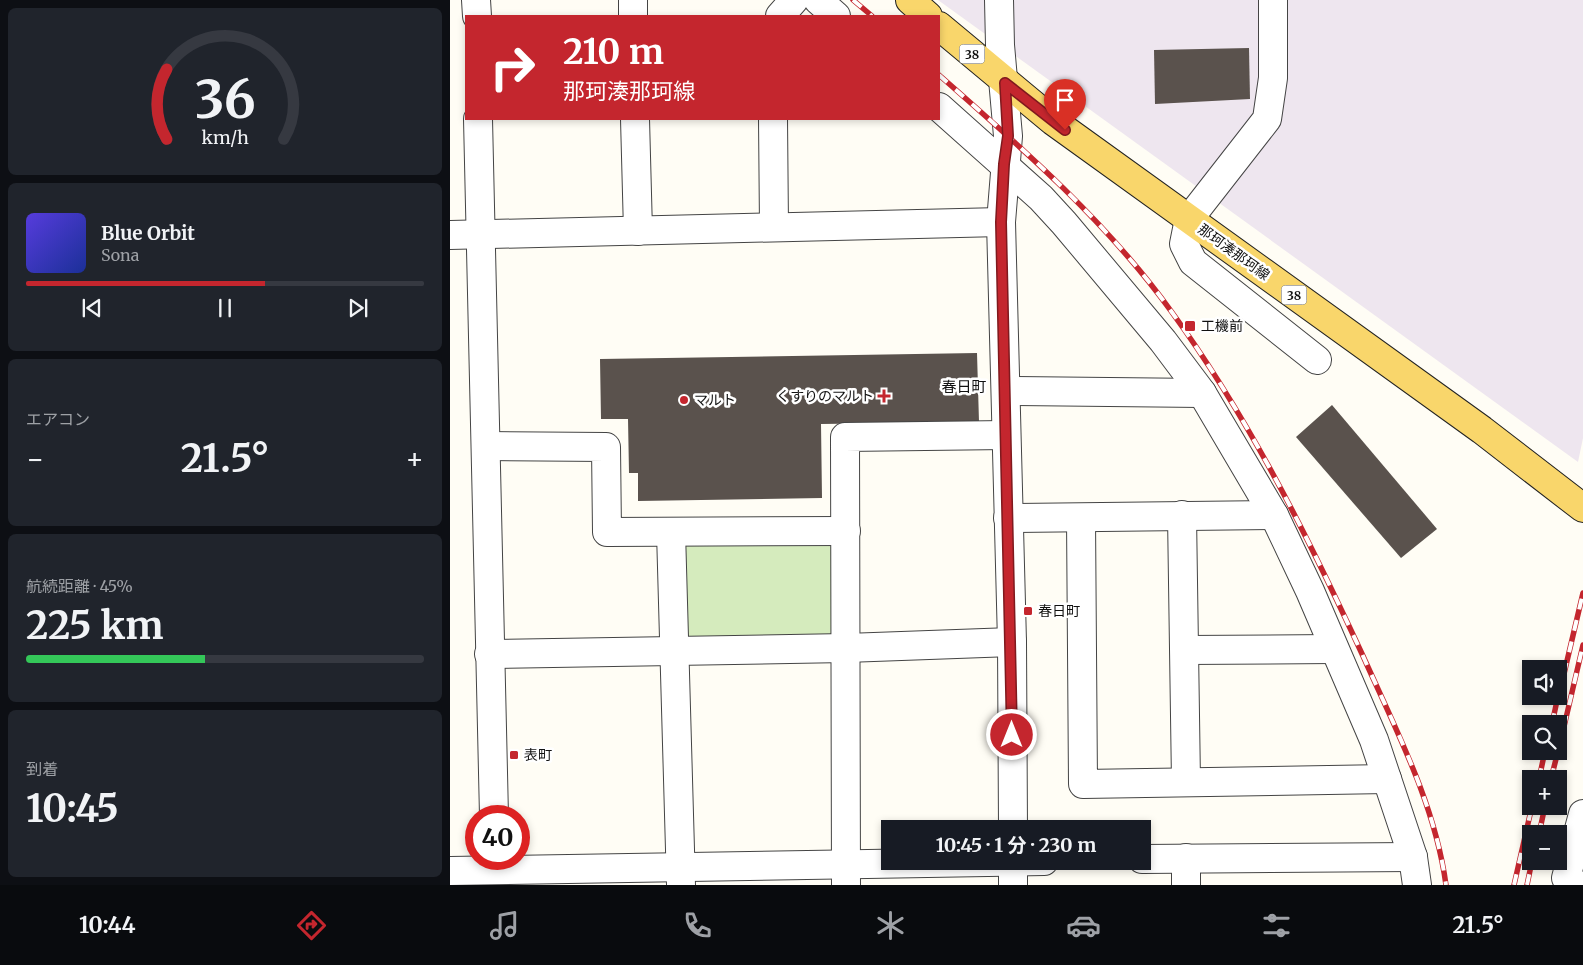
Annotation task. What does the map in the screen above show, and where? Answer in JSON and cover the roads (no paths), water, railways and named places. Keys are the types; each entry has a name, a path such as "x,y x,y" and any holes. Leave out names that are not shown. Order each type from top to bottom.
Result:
{"main road":[{"path":"910,0 927,15"},
{"name":"那珂湊那珂線","path":"940,27 1052,121 1482,430 1583,508"}],"street":[{"path":"476,0 477,15"},
{"path":"633,0 633,15"},
{"path":"781,15 794,0"},
{"path":"818,0 835,15"},
{"path":"999,0 1000,45 1005,83 1008,136 1004,164 1001,222 1012,642 1012,820"},
{"path":"1273,0 1273,78 1268,119 1189,219 1184,244 1192,262 1317,360"},
{"path":"940,108 1041,198 1163,341 1202,393 1274,515 1374,740 1412,858 1417,885"},
{"path":"478,120 494,805"},
{"path":"635,120 638,231"},
{"path":"773,120 774,227"},
{"path":"450,235 1001,222"},
{"path":"1006,391 1202,393"},
{"path":"846,874 845,438 1006,435"},
{"path":"486,446 606,447 607,532 846,531"},
{"path":"1182,515 1186,782"},
{"path":"1008,518 1274,515"},
{"path":"1082,518 1083,784 1387,779"},
{"path":"671,532 681,875"},
{"path":"490,654 675,652 1012,642"},
{"path":"1185,650 1334,649"},
{"path":"1578,885 1566,878 1583,814"},
{"path":"1186,858 1186,885"},
{"path":"1151,859 1412,858"},
{"path":"450,871 681,875 846,874 902,870"},
{"path":"1013,870 1013,885"}],"railway":[{"path":"853,0 871,15"},
{"path":"940,76 1032,158 1091,216 1119,247 1171,311 1226,393 1252,436 1299,523 1388,712 1424,796 1441,855 1446,885"},
{"path":"1567,661 1583,593"},
{"path":"1567,715 1583,645"},
{"path":"1554,715 1556,705"},
{"path":"1541,770 1543,760"},
{"path":"1553,770 1556,760"},
{"path":"1514,885 1530,815"},
{"path":"1541,825 1543,815"},
{"path":"1527,885 1530,870"}],"place":[{"name":"工機前","path":"1190,326"},
{"name":"くすりのマルト","path":"884,396"},
{"name":"マルト","path":"684,400"},
{"name":"春日町","path":"1028,611"},
{"name":"表町","path":"514,755"}],"district":[{"name":"春日町","path":"964,386"}]}
